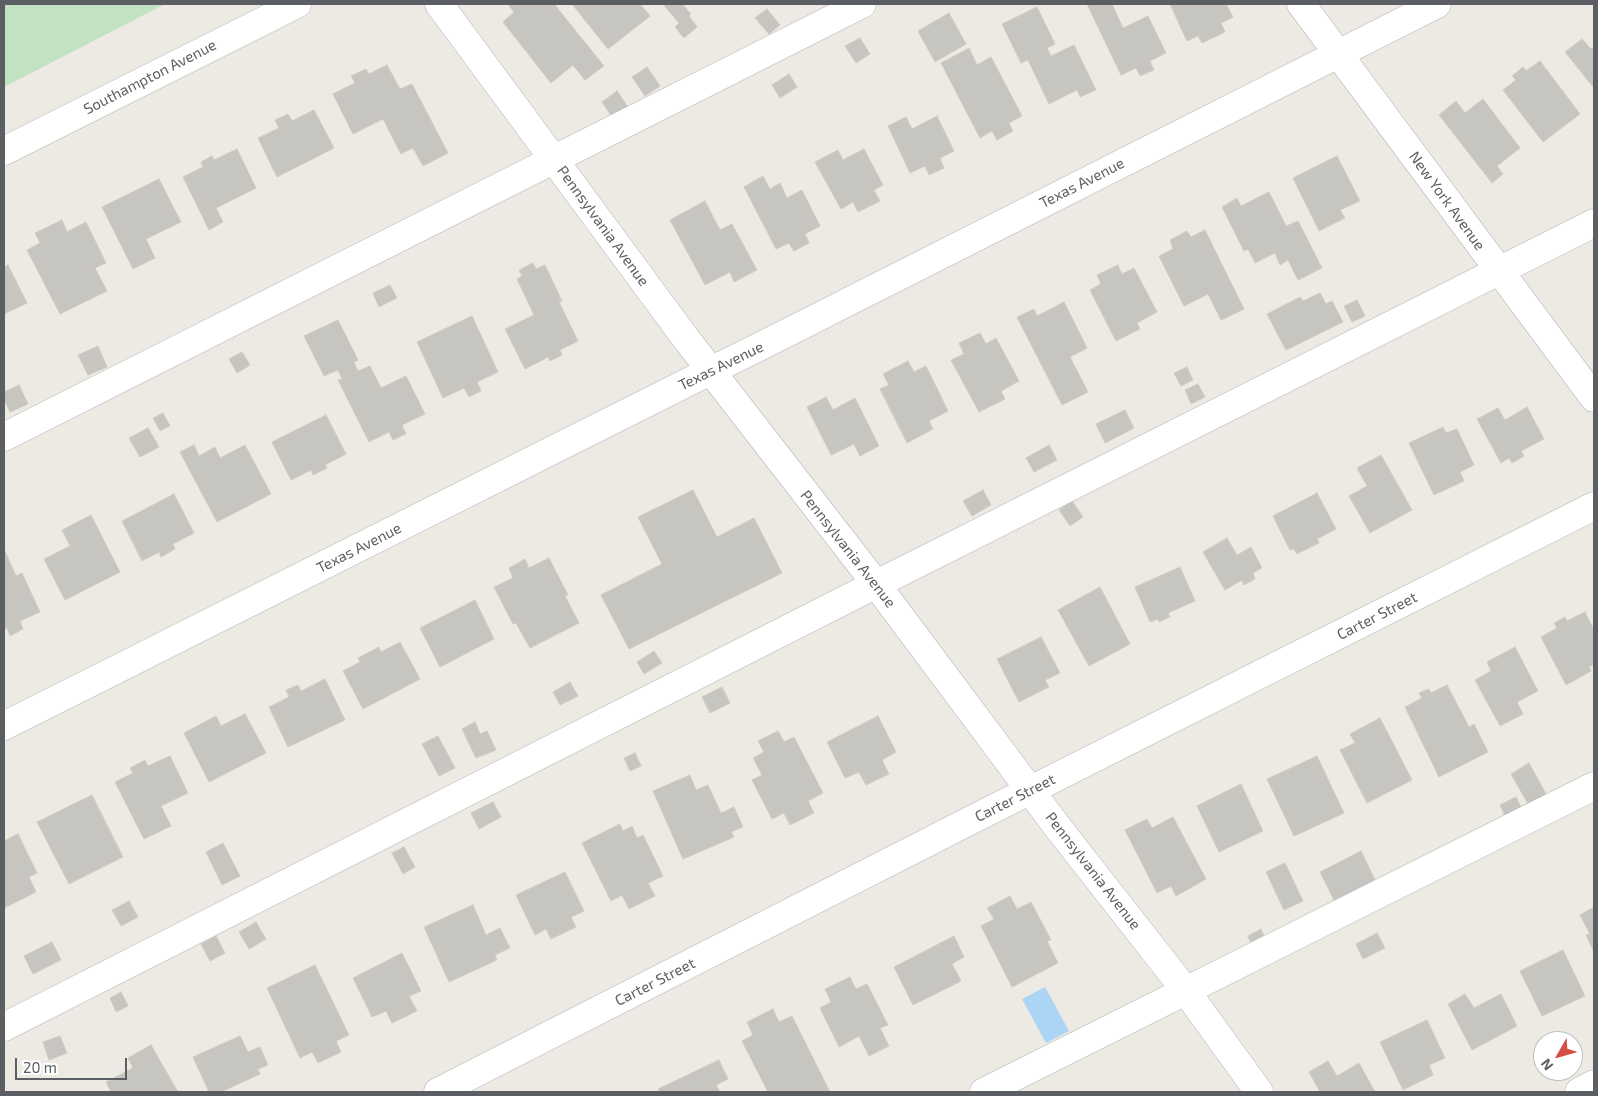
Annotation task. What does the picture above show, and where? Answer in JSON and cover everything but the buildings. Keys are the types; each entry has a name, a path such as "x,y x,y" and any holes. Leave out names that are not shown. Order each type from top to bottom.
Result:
{"street":[{"name":"Southampton Avenue","path":"4,151 297,4"},
{"name":"Pennsylvania Avenue","path":"439,4 710,371 876,584 1030,791 1186,991 1259,1092"},
{"path":"4,437 862,4"},
{"name":"New York Avenue","path":"1301,4 1594,398"},
{"name":"Texas Avenue","path":"4,726 762,346 1436,4"},
{"path":"4,1027 1594,222"},
{"name":"Carter Street","path":"438,1092 1594,506"},
{"path":"984,1092 1594,786"},
{"path":"1578,1092 1594,1084"}],"green space":[{"path":"4,4 165,4 4,87"}],"water":[{"path":"1045,987 1069,1031 1046,1043 1022,999"}]}
